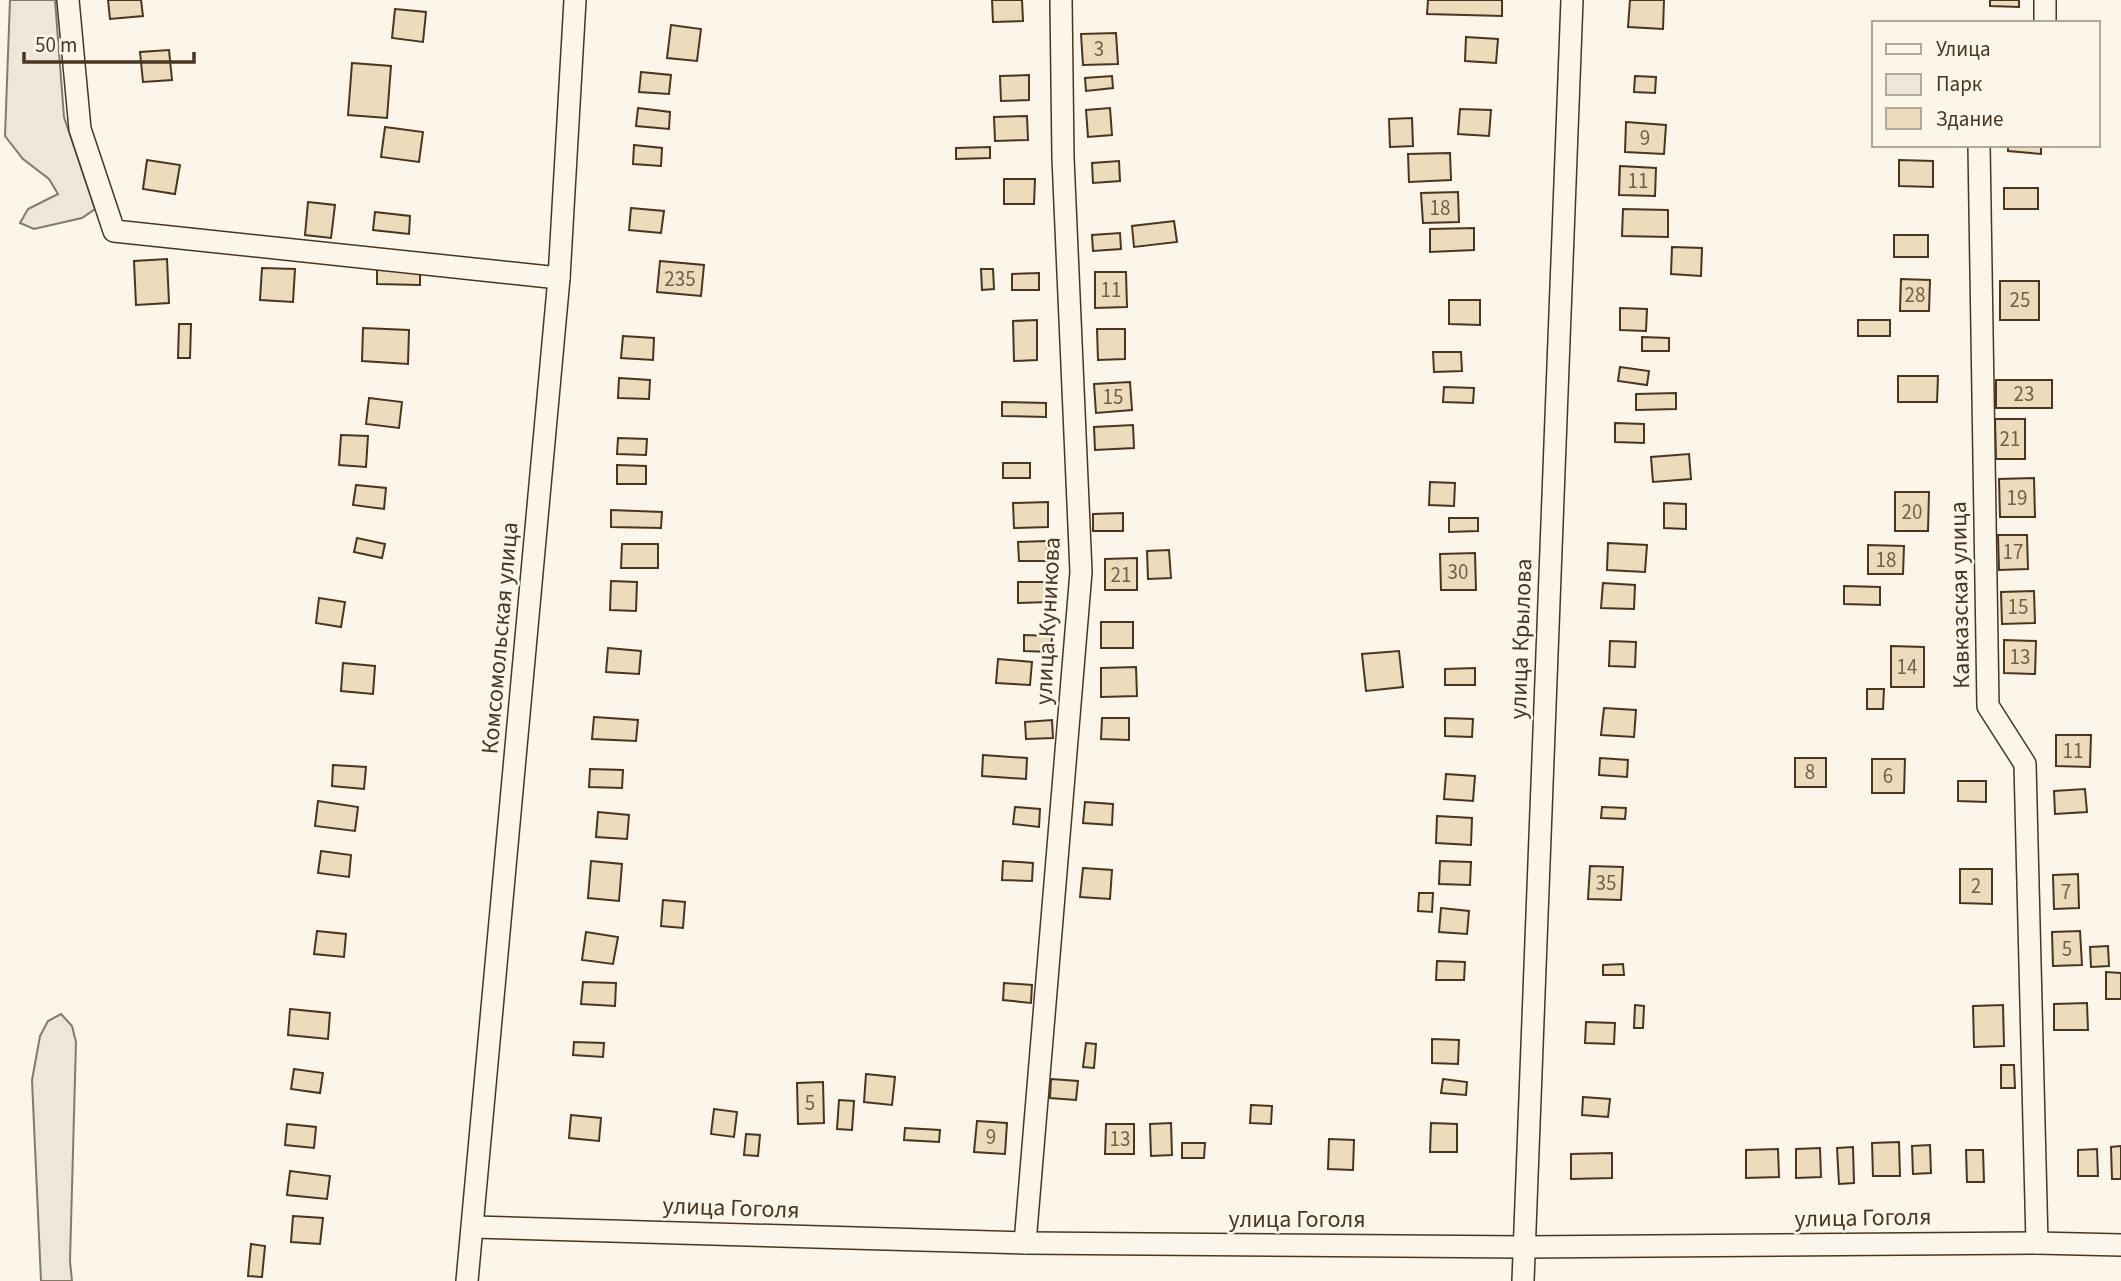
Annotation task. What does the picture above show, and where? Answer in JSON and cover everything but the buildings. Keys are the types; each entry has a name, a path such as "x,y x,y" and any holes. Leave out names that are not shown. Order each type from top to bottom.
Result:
{"street":[{"path":"68,0 80,129 114,231 559,278"},
{"name":"Комсомольская улица","path":"467,1281 559,278 575,0"},
{"name":"улица Куникова","path":"1025,1243 1081,572 1063,158 1061,0"},
{"name":"улица Крылова","path":"1523,1281 1572,0"},
{"path":"2045,0 2045,21"},
{"name":"Кавказская улица","path":"1979,147 1988,706 2025,764 2037,1243"},
{"name":"улица Гоголя","path":"472,1227 1025,1243 1524,1247 2037,1243 2121,1245"}],"green space":[{"path":"10,0 55,0 64,117 95,209 82,218 34,229 20,223 28,209 58,194 49,179 23,159 5,136"},
{"path":"61,1014 72,1026 76,1042 70,1261 72,1281 41,1281 32,1080 40,1036 48,1021"}]}
